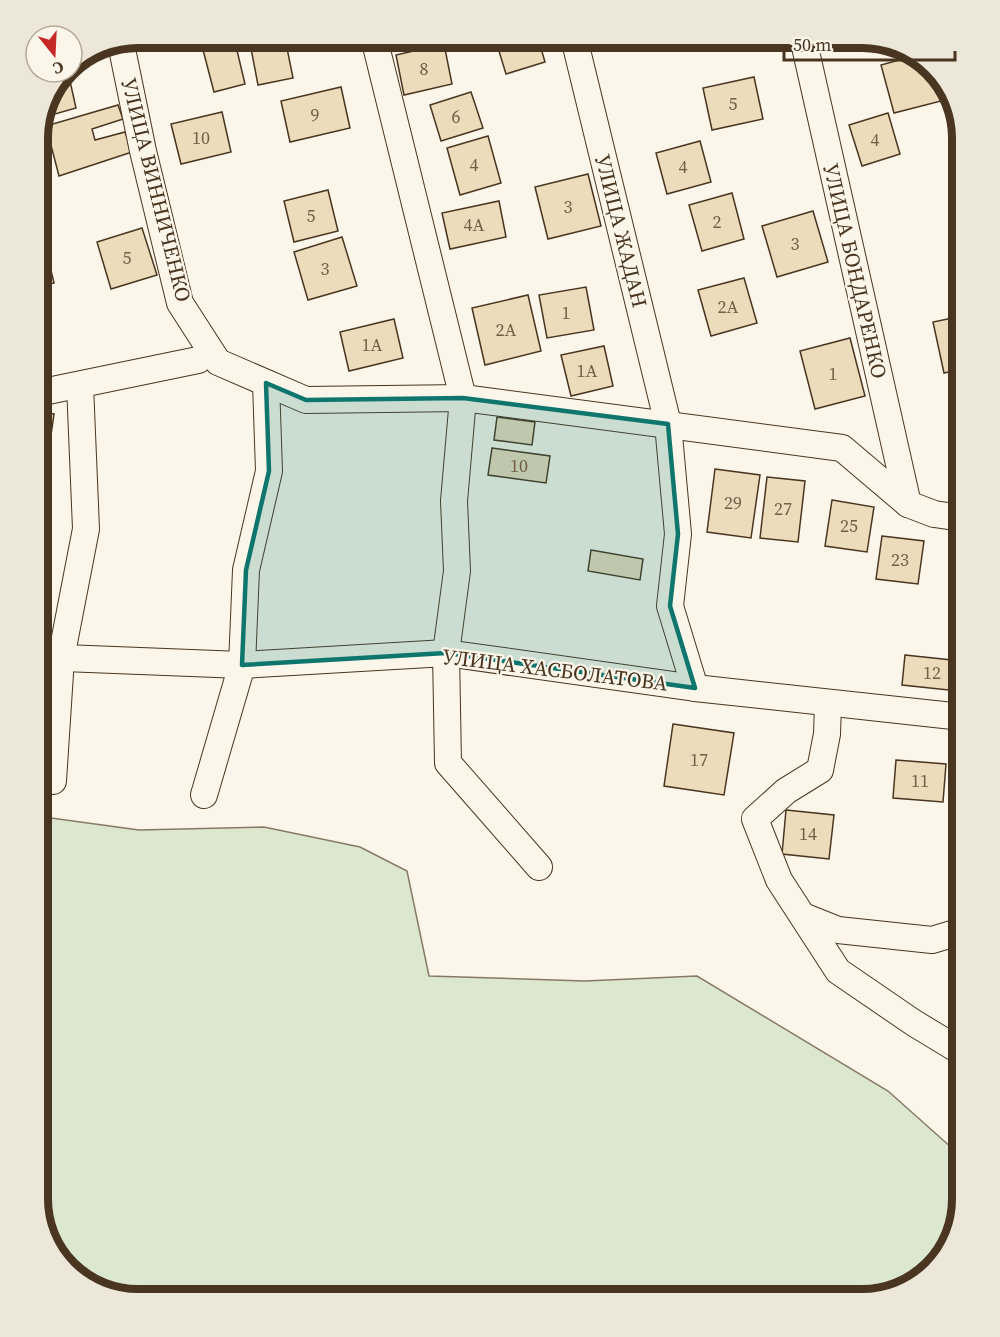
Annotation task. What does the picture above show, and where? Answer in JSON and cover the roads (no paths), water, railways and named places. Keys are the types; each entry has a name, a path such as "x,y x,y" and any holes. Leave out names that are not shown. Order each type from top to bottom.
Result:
{"street":[{"path":"376,48 463,398 454,501 457,571 446,653 448,763 539,867"},
{"name":"УЛИЦА ЖАДАН","path":"576,48 668,424 678,534 670,606 695,688"},
{"name":"УЛИЦА БОНДАРЕНКО","path":"804,48 908,504"},
{"name":"УЛИЦА ВИННИЧЕНКО","path":"122,50 143,151 180,303 218,362 306,400 463,398 842,448 908,504"},
{"path":"48,391 198,360"},
{"path":"204,795 242,665 246,570 269,471 266,383"},
{"path":"53,781 50,657 86,529 80,385"},
{"path":"908,504 934,514 952,516"},
{"name":"УЛИЦА ХАСБОЛАТОВА","path":"50,657 242,665 446,653 695,688 952,716"},
{"path":"828,704 827,734 820,770 786,791 755,819 780,880 838,971 914,1023 952,1045"},
{"path":"803,915 838,930 932,940 952,934"}]}
